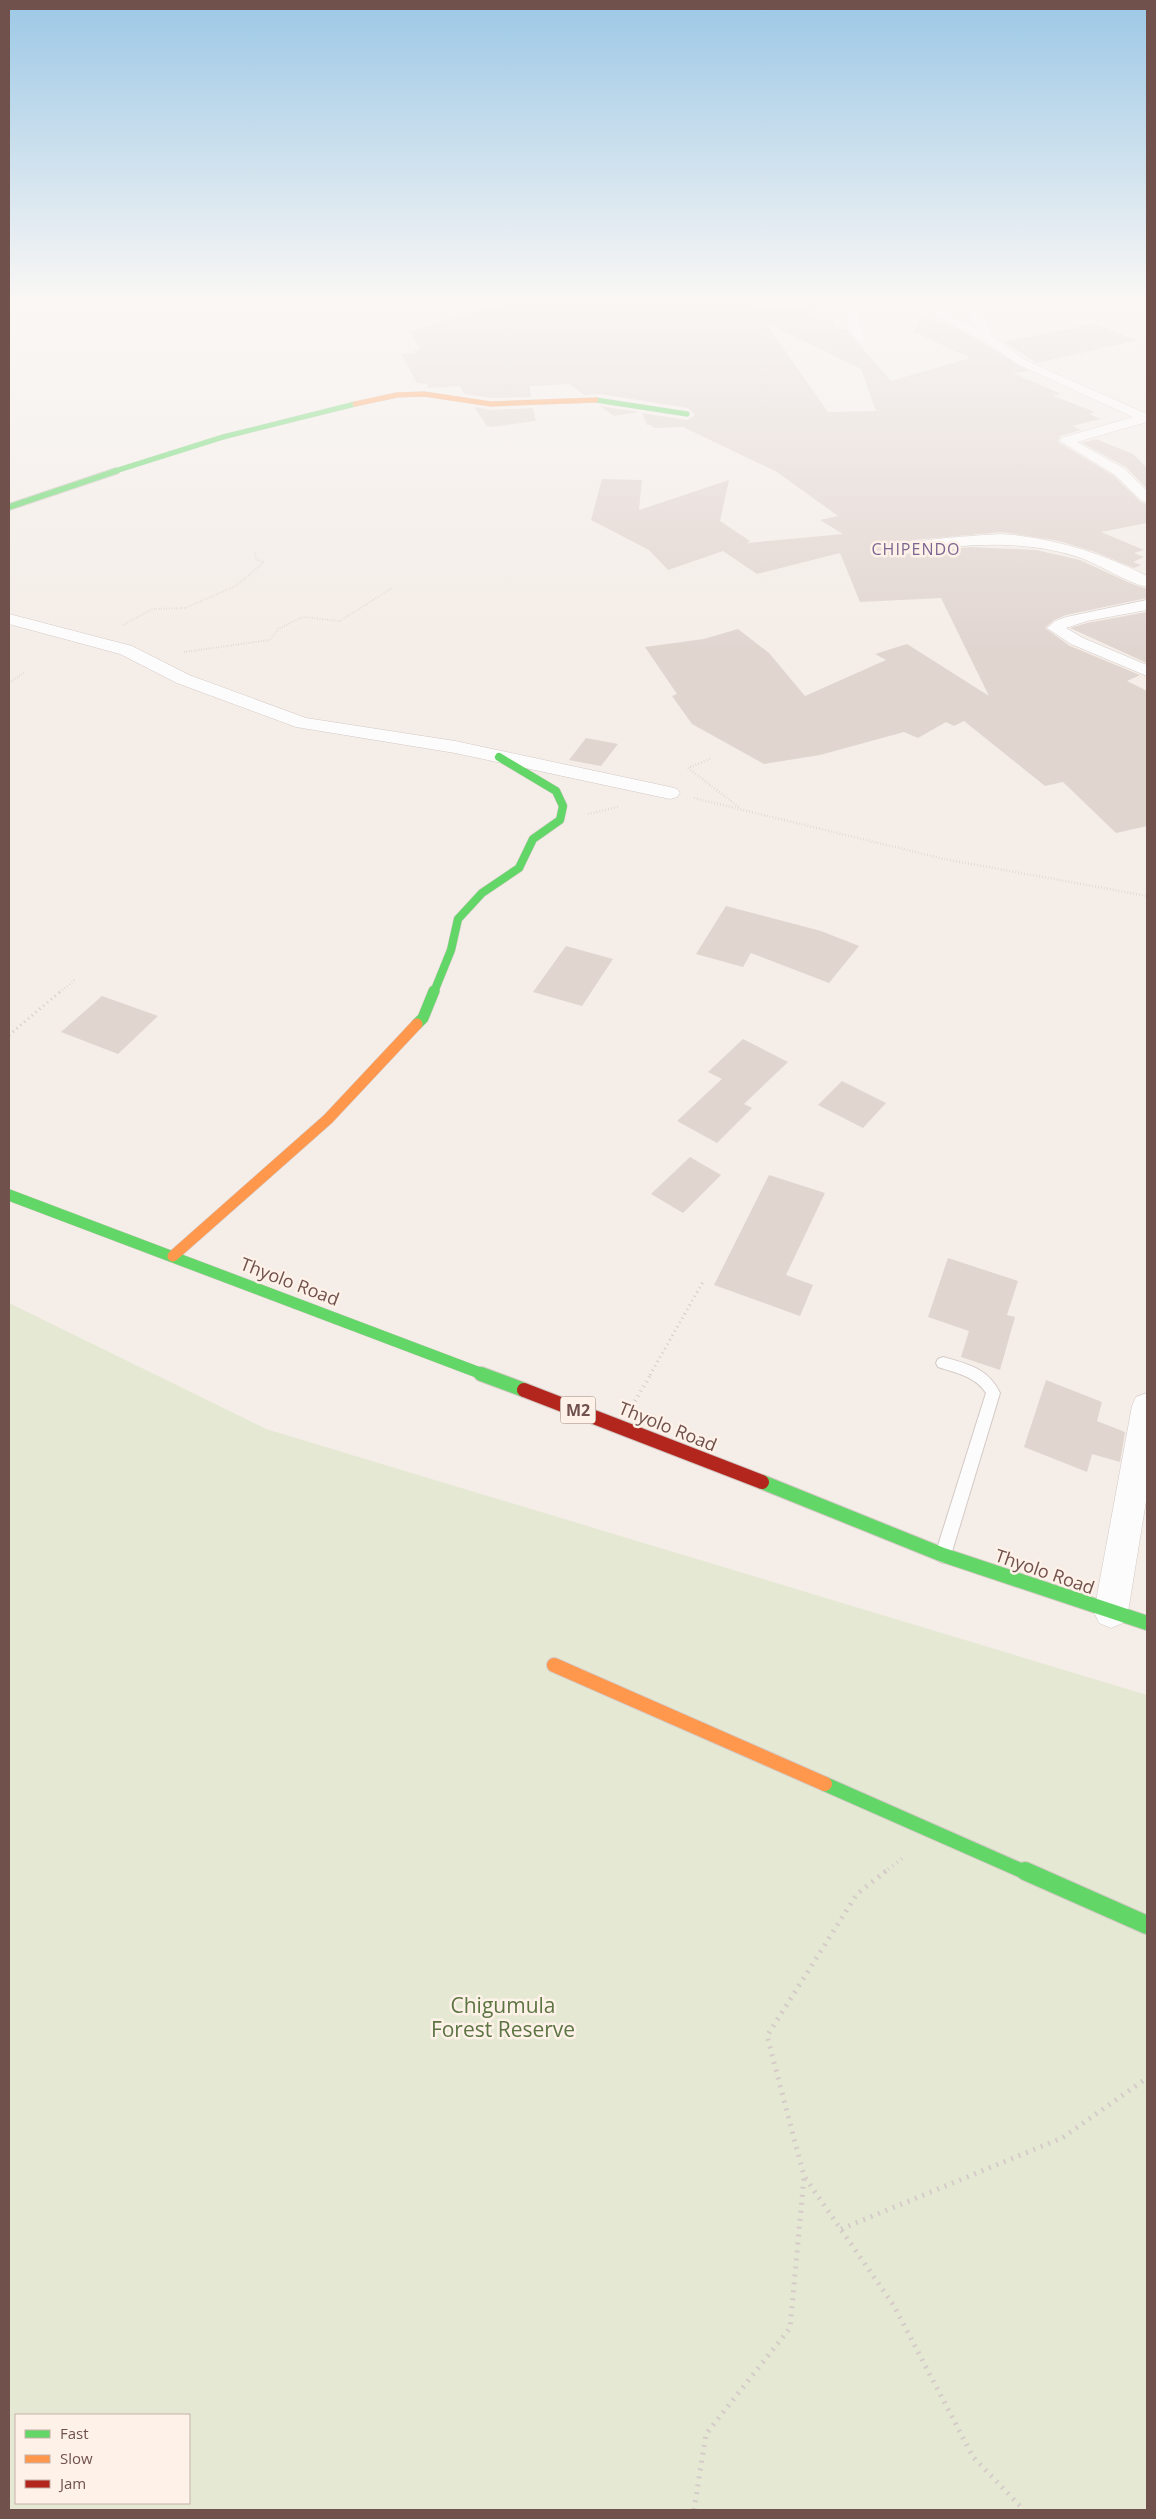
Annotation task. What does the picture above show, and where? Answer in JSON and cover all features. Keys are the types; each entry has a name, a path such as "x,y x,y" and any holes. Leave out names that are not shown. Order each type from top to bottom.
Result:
{"main road":[{"path":"9,507 138,462 276,421 306,415"},
{"path":"173,1256 328,1119 423,1018 451,950 458,918 482,893 519,868 533,839 560,820 563,806 556,791 499,757"},
{"name":"Thyolo Road","path":"9,1195 621,1426 943,1555 1147,1623"},
{"path":"554,1665 1147,1925"}],"street":[{"path":"1146,417 1066,441 1120,472 1147,498"},
{"path":"904,548 979,539 1021,541 1084,553 1147,582"},
{"path":"1147,605 1089,616 1062,623 1056,628 1077,642 1147,671"},
{"path":"9,620 99,641 141,657 158,668 183,679 302,723 455,747 670,793"},
{"path":"1111,1612 1147,1406"}],"lane":[{"path":"943,1363 979,1375 989,1383 993,1393 943,1555"}],"path":[{"path":"99,641 94,628 128,624 153,609 185,608 236,586 264,562 256,559 255,553"},
{"path":"141,657 270,640 278,629 303,617 340,621 392,588"},
{"path":"9,682 25,672"},
{"path":"710,759 688,768 742,810"},
{"path":"670,793 944,859 1147,896"},
{"path":"9,1035 76,979"},
{"path":"621,1426 704,1280"},
{"path":"694,2510 706,2434 790,2328 804,2176 767,2036 857,1894 935,1832"},
{"path":"841,2229 1062,2138 1147,2078"},
{"path":"804,2176 894,2306 973,2457 1024,2510"}],"green space":[{"name":"Chigumula Forest Reserve","path":"9,1303 266,1429 1147,1695 1147,2510 9,2510"}],"building":[{"path":"479,415 535,415 536,421 492,427 487,426"},
{"path":"643,415 687,420 695,415 1090,415 1101,419 1072,426 1081,430 1060,436 1058,442 1114,476 1141,502 1147,504 1147,523 1101,532 1144,550 1134,553 1144,557 1133,562 1141,565 1134,568 1095,552 1059,541 1002,532 914,540 902,543 895,549 904,554 971,547 1036,550 1080,560 1147,589 1147,598 1066,615 1054,620 1045,628 1070,646 1140,675 1127,681 1147,691 1147,826 1116,833 1063,782 1045,786 964,721 954,726 946,722 918,738 904,732 820,755 764,764 692,724 672,696 677,694 645,647 704,639 738,629 769,653 805,696 886,660 875,654 907,644 989,696 941,598 860,602 840,553 757,574 723,551 668,570 649,550 591,520 602,479 642,480 639,510 729,480 720,521 750,541 747,543 843,534 820,520 838,516 777,472 683,427 654,428 651,425 647,425"},
{"path":"1096,439 1133,454 1147,468 1147,489 1126,467 1082,443"},
{"path":"1147,612 1147,663 1070,628 1087,623"},
{"path":"586,738 618,744 601,766 569,760"},
{"path":"726,906 821,931 859,946 829,983 751,953 743,967 696,954"},
{"path":"566,946 613,959 582,1006 533,992"},
{"path":"102,996 158,1016 118,1054 61,1032"},
{"path":"743,1039 788,1062 744,1104 752,1108 717,1143 677,1121 722,1079 708,1072"},
{"path":"842,1081 886,1103 863,1128 818,1105"},
{"path":"690,1157 721,1175 683,1213 651,1194"},
{"path":"769,1175 825,1193 786,1275 813,1285 800,1316 714,1285"},
{"path":"948,1258 1018,1281 1007,1315 1015,1317 1000,1370 961,1357 969,1331 928,1317"},
{"path":"1046,1380 1102,1402 1097,1421 1125,1432 1120,1462 1092,1454 1087,1472 1024,1447"}],"traffic: fast":[{"path":"9,507 180,450 308,415"},
{"path":"417,1024 423,1018 451,950 458,919 482,893 519,868 533,839 560,820 563,806 556,791 499,757"},
{"path":"9,1195 524,1390"},
{"path":"762,1482 943,1555 1147,1623"},
{"path":"825,1784 1147,1925"}],"traffic: slow":[{"path":"173,1256 328,1119 417,1024"},
{"path":"554,1665 825,1784"}],"traffic: jam":[{"path":"524,1390 762,1482"}],"district":[{"name":"CHIPENDO","path":"916,549"}]}
